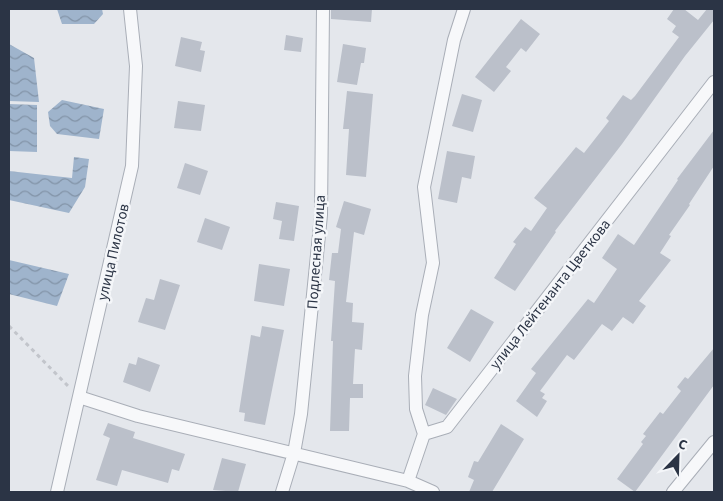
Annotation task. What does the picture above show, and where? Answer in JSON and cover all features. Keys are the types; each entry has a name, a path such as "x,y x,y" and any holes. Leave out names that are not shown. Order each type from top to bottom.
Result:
{"street":[{"name":"улица Пилотов","path":"56,492 132,166 136,66 130,9"},
{"name":"Подлесная улица","path":"282,492 294,453 301,414 321,215 323,9"},
{"path":"408,482 424,434 416,409 415,376 422,315 433,263 424,187 454,40 464,9"},
{"name":"улица Лейтенанта Цветкова","path":"424,434 447,427 714,82"},
{"path":"79,397 138,416 408,482 433,492"},
{"path":"673,492 714,442"}],"path":[{"path":"9,326 79,397"}],"water":[{"path":"57,9 102,9 103,14 94,24 62,24"},
{"path":"9,44 34,58 39,102 9,101"},
{"path":"62,100 104,109 99,139 57,134 50,126 48,112"},
{"path":"9,104 37,105 37,152 9,151"},
{"path":"74,157 89,159 85,187 69,213 9,200 9,171 72,178"},
{"path":"9,260 69,274 57,306 9,294"}],"building":[{"path":"331,9 372,9 371,22 331,19"},
{"path":"674,9 684,9 698,20 707,9 714,9 714,20 555,231 515,291 494,278 516,244 513,242 525,227 531,231 547,208 534,198 576,147 584,153 609,121 606,118 623,95 631,100 635,96 679,37 672,32 676,26 667,19"},
{"path":"521,19 540,34 526,52 521,48 506,67 511,71 494,92 475,77"},
{"path":"286,35 303,38 301,52 284,50"},
{"path":"181,37 202,42 200,50 205,51 201,72 175,66"},
{"path":"343,44 366,48 364,63 361,63 357,85 337,82"},
{"path":"347,91 373,94 366,177 346,175 349,129 343,129"},
{"path":"462,94 482,100 473,132 452,126"},
{"path":"178,101 205,105 201,131 174,128"},
{"path":"714,130 714,166 669,235 671,236 660,253 671,260 639,301 646,306 633,324 623,317 612,331 602,324 574,360 567,355 540,391 545,394 542,398 547,401 537,417 516,401 536,373 531,369 588,299 594,303 617,269 602,258 618,234 634,245 677,179"},
{"path":"447,151 475,156 471,179 462,177 457,203 438,199"},
{"path":"185,163 208,171 200,195 177,188"},
{"path":"344,201 371,209 364,235 354,232 346,302 353,303 352,322 364,323 362,350 355,349 353,384 363,384 363,398 350,398 349,431 330,431 333,341 331,341 335,281 329,280 332,253 338,253 341,229 336,227"},
{"path":"276,202 299,206 294,241 279,239 282,221 273,219"},
{"path":"205,218 230,227 222,250 197,242"},
{"path":"259,264 290,269 284,306 254,301"},
{"path":"160,279 180,285 165,330 138,322 146,298 154,300"},
{"path":"471,309 494,322 470,362 447,348"},
{"path":"262,326 284,330 265,425 244,421 245,413 239,412 251,335 260,337"},
{"path":"714,348 714,385 635,492 617,479 643,444 641,442 646,436 643,434 660,412 663,414 681,391 677,387 685,377 688,379"},
{"path":"138,357 160,365 150,392 123,382 129,363 136,365"},
{"path":"433,388 457,399 446,415 425,405"},
{"path":"108,423 135,432 133,438 185,454 179,471 172,469 168,483 122,470 117,486 96,480 110,438 103,435"},
{"path":"501,424 524,439 492,492 469,492 474,480 468,477 474,461 478,462"},
{"path":"222,458 246,464 238,492 213,490"}]}
